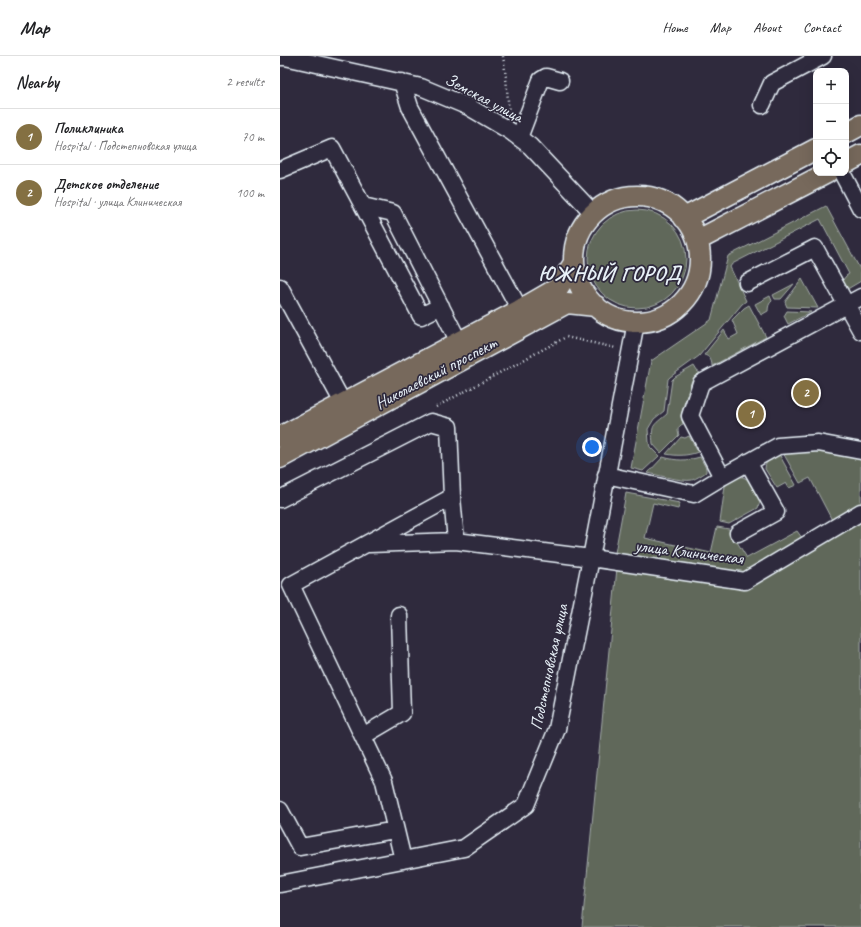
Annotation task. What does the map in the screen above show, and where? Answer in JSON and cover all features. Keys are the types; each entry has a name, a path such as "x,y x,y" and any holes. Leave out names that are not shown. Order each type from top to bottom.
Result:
{"main road":[{"path":"849,131 861,125"},
{"path":"684,218 813,151"},
{"path":"849,161 861,154"},
{"path":"698,240 820,176"},
{"path":"636,196 656,198 675,208 684,218 690,224 698,240 701,265 695,285 683,303 666,316 645,322 636,322 624,321 604,313 588,300 578,282 574,263 576,242 584,224 598,209 616,199 636,196"},
{"name":"Николаевский проспект","path":"280,437 520,310 558,288 574,263"},
{"name":"Николаевский проспект","path":"280,458 567,303 596,306"}],"street":[{"path":"762,105 772,83 823,56"},
{"name":"Земская улица","path":"280,57 286,57 421,86 469,107 530,146 594,214"},
{"path":"514,135 541,80 546,77 560,80"},
{"path":"402,82 410,107 520,310"},
{"path":"280,170 332,148 421,316 441,306"},
{"path":"844,176 861,209"},
{"path":"363,206 393,212 459,342"},
{"path":"747,283 815,248 861,332"},
{"path":"280,287 343,403"},
{"path":"722,477 690,416 701,382 861,297"},
{"name":"Подстепновская улица","path":"280,884 464,848 526,805 557,729 636,322"},
{"path":"280,499 431,422 449,427 452,497 456,541"},
{"path":"606,475 694,494 778,446 818,443 861,451"},
{"path":"738,533 776,512 748,462"},
{"path":"403,860 384,782 291,585 452,497"},
{"name":"улица Клиническая","path":"365,544 456,541 591,558 745,581 861,512"},
{"path":"363,736 402,713 399,615"},
{"path":"280,810 300,847 396,830"}],"path":[{"path":"503,56 514,135"},
{"path":"434,409 566,337 630,352"}],"green space":[{"path":"826,206 861,271 861,281 844,291 842,281 849,274 820,219 732,264 730,267 746,301 699,356 668,379 664,411 654,419 648,429 650,447 659,456 643,471 631,468 651,361 711,320 728,256"},
{"path":"637,210 656,213 672,224 683,240 686,259 683,278 672,294 656,305 637,308 618,305 602,294 591,278 588,259 591,240 602,224 618,213"},
{"path":"802,279 818,308 787,307 785,302"},
{"path":"794,284 781,299 775,299 773,295"},
{"path":"770,296 772,301 769,305 768,311 761,315 755,304"},
{"path":"749,305 766,337 712,366 710,359 704,355 724,330 729,339 738,334 732,320"},
{"path":"787,311 811,312 788,324 784,316"},
{"path":"694,366 700,373 692,380 681,416 683,424 678,428 679,435 661,453 653,444 652,433 654,426 667,414 672,380"},
{"path":"689,436 698,452 682,455 666,454 681,437 685,438"},
{"path":"809,447 861,457 861,508 834,524 810,478 800,483 782,451"},
{"path":"779,454 796,485 789,488 786,483 777,488 765,469 766,463 771,458"},
{"path":"663,457 682,460 700,457 706,468 706,472 692,480 677,479 648,473"},
{"path":"738,476 747,479 760,501 758,508 729,524 720,522 725,486 727,482"},
{"path":"626,493 680,503 678,509 653,503 645,538 711,553 717,527 729,529 747,558 797,531 805,542 746,576 615,553"},
{"path":"861,519 861,927 582,927 617,568 748,587"}],"place":[{"name":"Детское отделение","path":"806,393"},
{"name":"Поликлиника","path":"751,414"}],"district":[{"name":"ЮЖНЫЙ ГОРОД","path":"610,273"}]}
